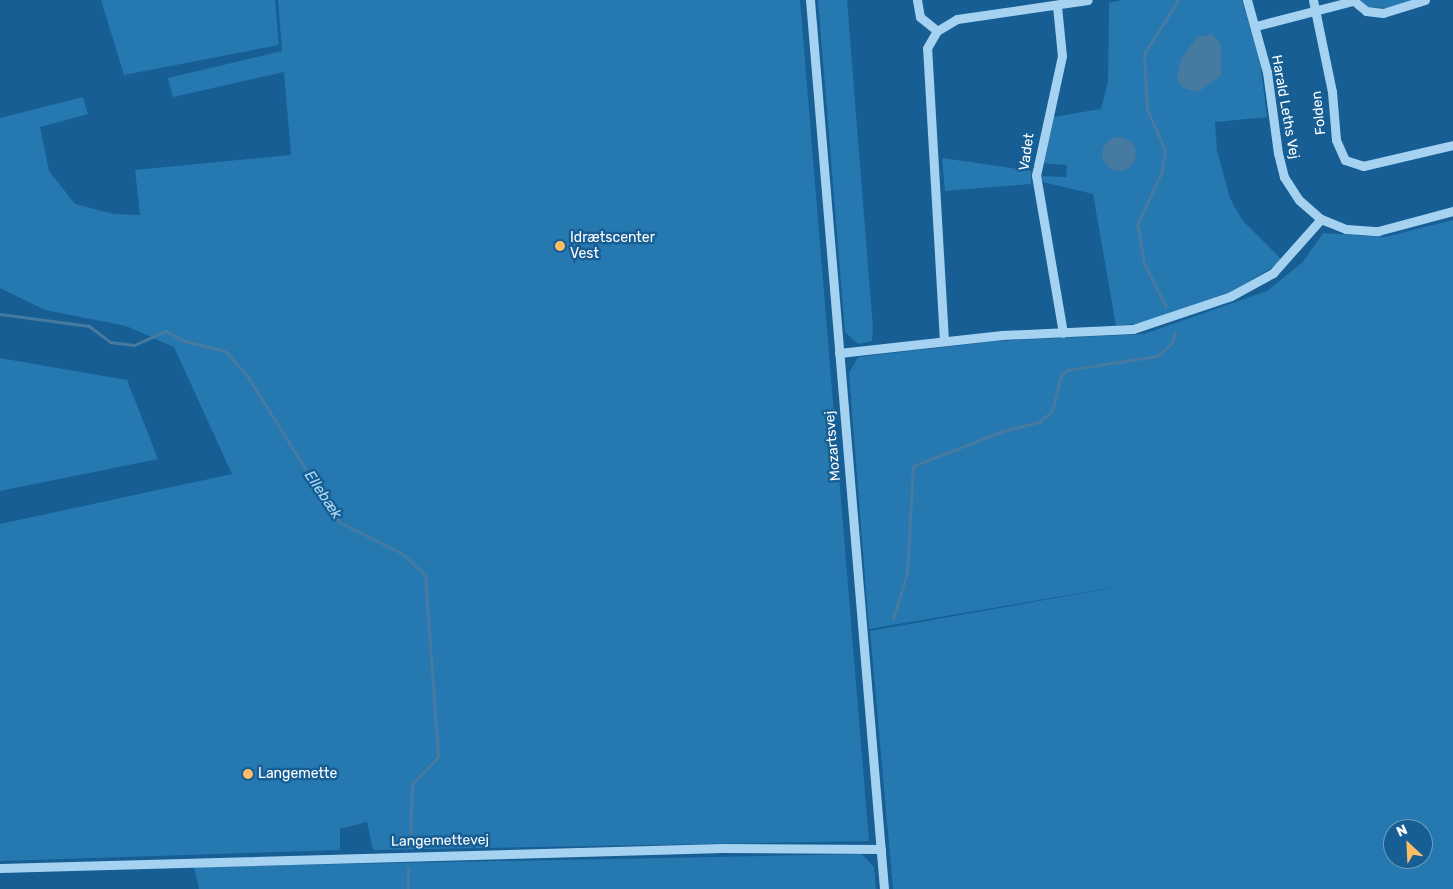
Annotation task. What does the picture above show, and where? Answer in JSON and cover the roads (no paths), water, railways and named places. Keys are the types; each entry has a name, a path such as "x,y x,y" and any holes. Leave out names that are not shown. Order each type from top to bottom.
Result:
{"street":[{"name":"Mozartsvej","path":"810,0 884,889"},
{"path":"917,0 920,17 937,31"},
{"path":"944,341 928,48 937,31 957,19 1088,0"},
{"name":"Harald Leths Vej","path":"1247,0 1256,26 1284,177 1299,200 1321,219 1346,229 1378,231 1453,211"},
{"name":"Folden","path":"1313,0 1336,140 1345,160 1363,166 1453,145"},
{"path":"1256,26 1353,0 1366,11 1384,13 1425,0"},
{"name":"Vadet","path":"1057,6 1062,56 1036,175 1063,333"},
{"path":"839,353 944,341 1133,329 1231,296 1273,273 1321,219"},
{"name":"Langemettevej","path":"0,868 704,849 881,849"}],"waterway":[{"path":"1166,307 1144,263 1137,225 1161,173 1165,150 1147,109 1144,54 1178,0"},
{"name":"Ellebæk","path":"0,314 89,326 110,342 134,345 166,331 184,341 225,351 246,374 339,522 403,554 425,575 438,757 412,784 410,845"},
{"path":"893,619 907,573 913,466 1003,431 1039,422 1052,411 1061,376 1067,370 1157,356 1171,344 1175,333"},
{"name":"Ellebæk","path":"408,867 408,889"}],"place":[{"name":"Idrætscenter Vest","path":"560,246"},
{"name":"Langemette","path":"248,774"}]}
